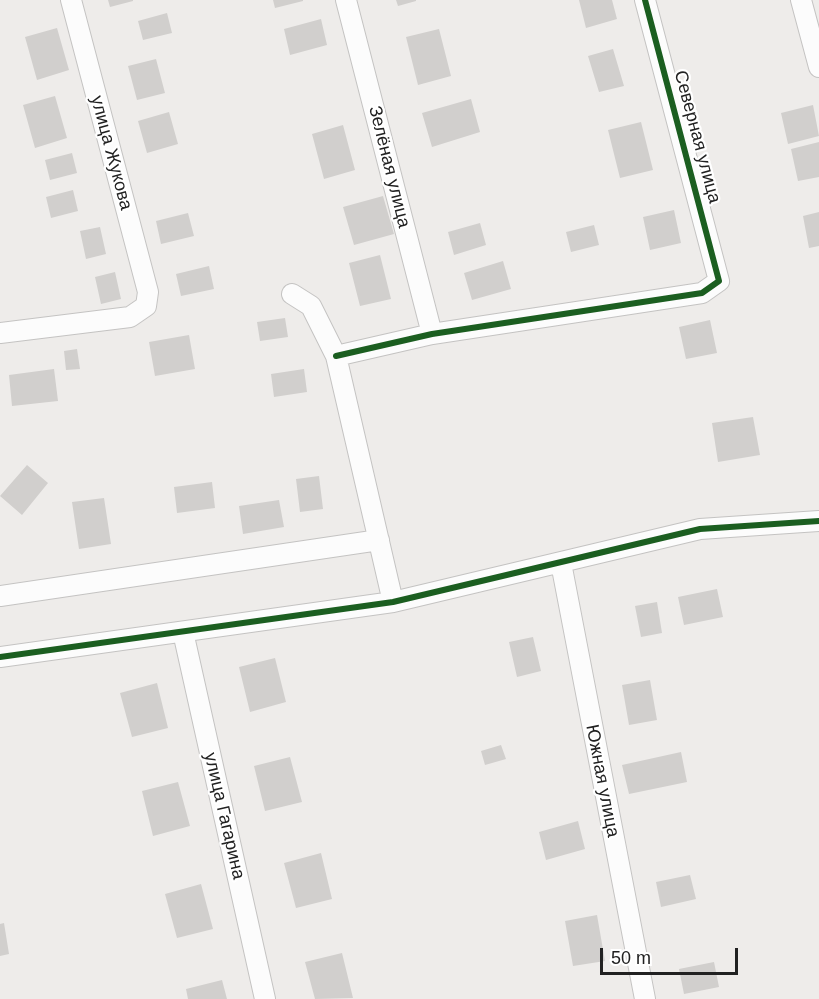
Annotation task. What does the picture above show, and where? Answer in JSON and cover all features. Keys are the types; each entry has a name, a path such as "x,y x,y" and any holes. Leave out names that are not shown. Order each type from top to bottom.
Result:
{"street":[{"name":"улица Жукова","path":"0,333 130,317 146,306 148,292 71,0"},
{"name":"Зелёная улица","path":"346,0 432,334"},
{"name":"Северная улица","path":"432,334 702,293 719,281 645,0"},
{"path":"801,0 819,67"},
{"path":"292,294 311,306 336,356 393,602"},
{"path":"336,356 432,334"},
{"path":"0,657 393,602 700,529 819,521"},
{"path":"0,596 379,540"},
{"name":"Южная улица","path":"561,563 645,999"},
{"name":"улица Гагарина","path":"183,632 266,999"}],"building":[{"path":"108,0 133,0 133,1 110,7"},
{"path":"273,0 303,0 303,1 275,8"},
{"path":"396,0 416,0 416,1 398,6"},
{"path":"579,0 612,0 617,19 586,28"},
{"path":"167,13 172,33 143,40 138,21"},
{"path":"321,19 327,45 290,55 284,29"},
{"path":"57,28 69,70 37,80 25,37"},
{"path":"439,29 451,76 418,85 406,37"},
{"path":"613,49 624,86 599,92 588,56"},
{"path":"156,59 165,93 137,100 128,66"},
{"path":"55,96 67,138 35,148 23,105"},
{"path":"471,99 480,132 432,147 422,113"},
{"path":"813,105 819,136 788,144 781,113"},
{"path":"169,112 178,144 147,153 138,121"},
{"path":"641,122 653,170 620,178 608,130"},
{"path":"343,125 355,170 324,179 312,134"},
{"path":"819,142 819,177 798,181 791,149"},
{"path":"72,153 77,173 50,180 45,160"},
{"path":"73,190 78,211 51,218 46,197"},
{"path":"383,196 394,234 354,245 343,207"},
{"path":"674,210 681,243 650,250 643,217"},
{"path":"819,212 819,246 809,248 803,216"},
{"path":"188,213 194,236 161,244 156,221"},
{"path":"480,223 486,245 454,255 448,232"},
{"path":"594,225 599,245 571,252 566,232"},
{"path":"100,227 106,254 86,259 80,231"},
{"path":"380,255 391,299 360,306 349,263"},
{"path":"503,261 511,289 472,300 464,273"},
{"path":"209,266 214,289 181,296 176,274"},
{"path":"115,272 121,299 101,304 95,277"},
{"path":"285,318 288,337 260,341 257,322"},
{"path":"710,320 717,353 686,359 679,327"},
{"path":"189,335 195,369 155,376 149,342"},
{"path":"77,349 80,369 66,370 64,351"},
{"path":"54,369 58,401 12,406 9,375"},
{"path":"304,369 307,392 274,397 271,374"},
{"path":"753,417 760,455 718,462 712,423"},
{"path":"27,465 48,483 22,515 0,496"},
{"path":"319,476 323,509 300,512 296,479"},
{"path":"212,482 215,508 177,513 174,487"},
{"path":"104,498 111,544 79,549 72,502"},
{"path":"279,500 284,527 243,534 239,506"},
{"path":"717,589 723,617 684,625 678,597"},
{"path":"657,602 662,633 641,637 635,606"},
{"path":"533,637 541,671 517,677 509,642"},
{"path":"275,658 286,702 250,712 239,667"},
{"path":"650,680 657,720 629,725 622,685"},
{"path":"157,683 168,728 132,737 120,693"},
{"path":"501,745 506,759 485,765 481,751"},
{"path":"681,752 687,782 629,794 622,765"},
{"path":"290,757 302,802 265,811 254,766"},
{"path":"178,782 190,826 153,836 142,791"},
{"path":"578,821 585,849 546,860 539,832"},
{"path":"321,853 332,899 296,908 284,863"},
{"path":"690,875 696,899 661,907 656,882"},
{"path":"201,884 213,929 177,938 165,894"},
{"path":"597,915 605,961 573,966 565,921"},
{"path":"4,923 9,954 0,956 0,924"},
{"path":"342,953 353,998 315,999 305,962"},
{"path":"714,962 719,987 684,994 679,969"},
{"path":"222,980 227,999 188,999 186,989"}],"cycle path":[{"path":"336,356 432,334 702,293 719,281 645,0"},
{"path":"0,657 393,602 700,529 819,521"}]}
